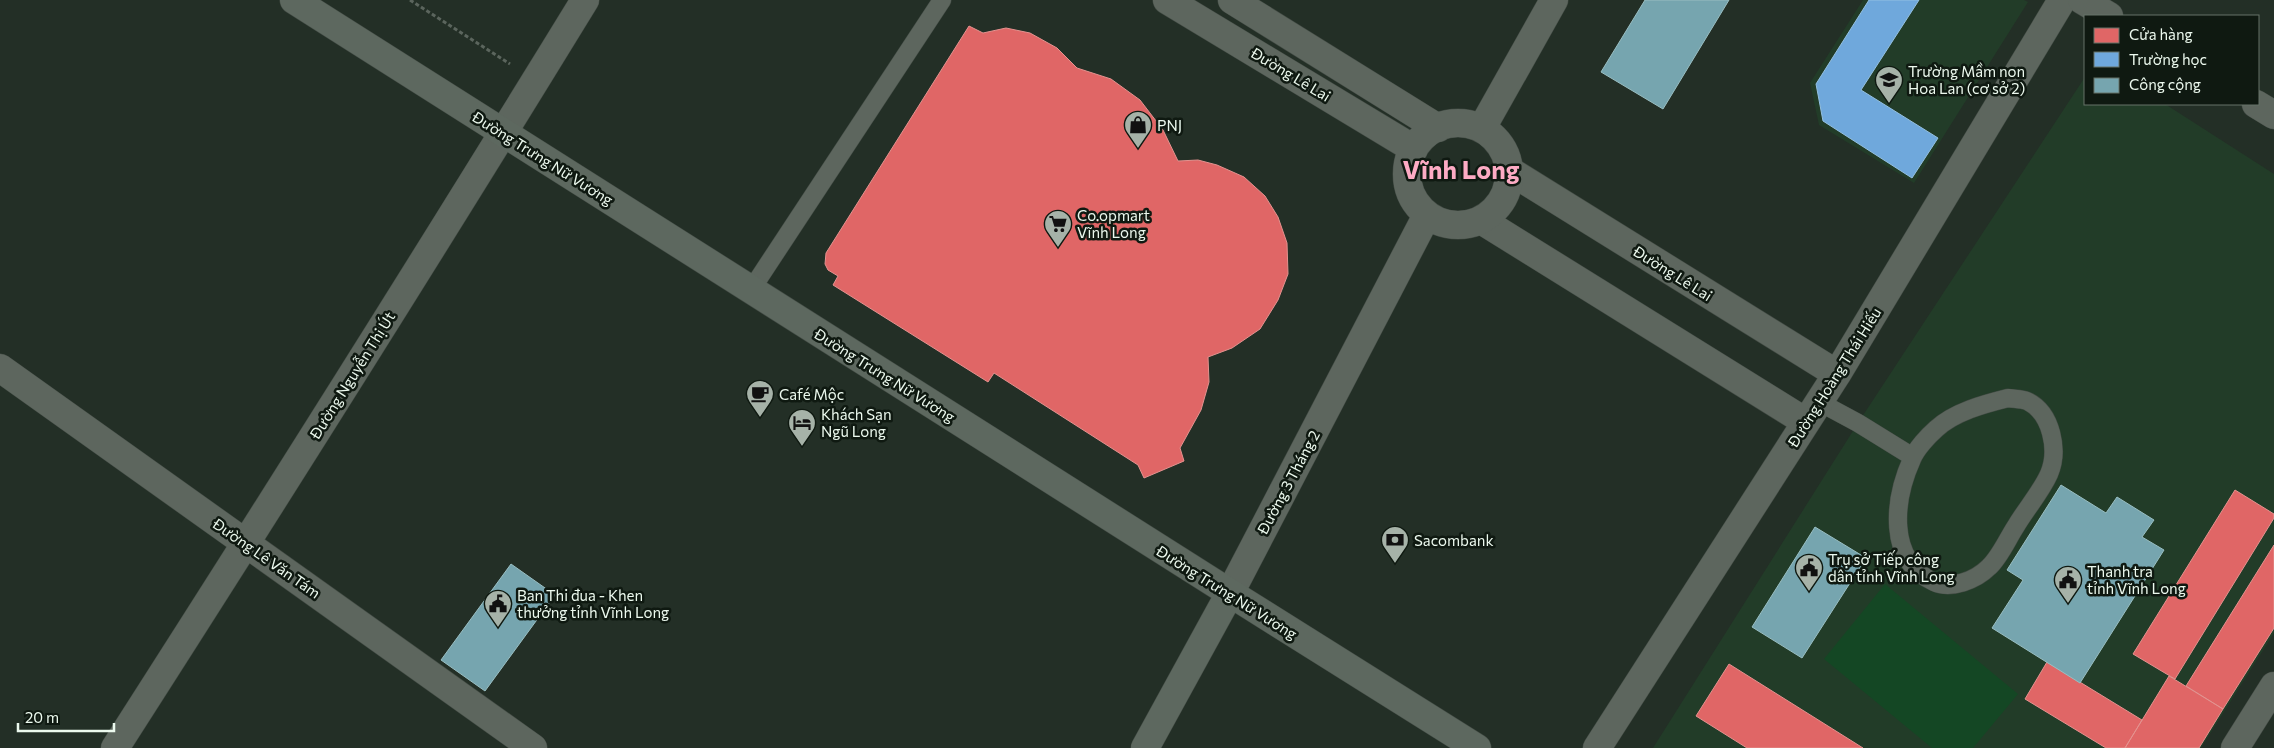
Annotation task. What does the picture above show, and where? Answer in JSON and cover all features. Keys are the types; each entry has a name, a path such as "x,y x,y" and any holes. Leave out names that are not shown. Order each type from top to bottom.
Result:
{"main road":[{"name":"Đường Trưng Nữ Vương","path":"294,0 1230,594 1477,748"},
{"name":"Đường 3 Tháng 2","path":"1145,748 1230,594"}],"street":[{"name":"Đường Nguyễn Thị Út","path":"115,748 246,544 504,133 585,0"},
{"name":"Đường Lê Lai","path":"1167,0 1414,149"},
{"name":"Đường Lê Lai","path":"1232,0 1438,128"},
{"path":"1482,128 1554,0"},
{"name":"Đường Hoàng Thái Hiếu","path":"1597,748 1837,374 2062,0"},
{"path":"2082,0 2107,15"},
{"path":"2258,105 2274,115"},
{"path":"1465,123 1482,128 1496,139 1506,154 1510,171 1508,189 1500,204 1488,216 1474,224 1457,226 1441,223 1427,215 1415,203 1409,189 1407,171 1410,156 1418,142 1432,130 1438,128 1448,124 1465,123"},
{"name":"Đường Lê Lai","path":"1510,171 1837,374"},
{"name":"Đường 3 Tháng 2","path":"1230,594 1427,215"},
{"path":"1481,220 1813,412"},
{"name":"Đường Lê Văn Tám","path":"0,368 533,748"},
{"path":"2235,748 2274,686"}],"lane":[{"path":"751,290 942,0"},
{"path":"2008,398 2027,401 2041,412 2050,428 2054,450 2049,474 1990,567 1970,580 1951,585 1936,583 1919,574 1904,556 1898,530 1899,498 1913,457 1936,428 1974,407 2008,398"},
{"path":"1813,412 1858,423 1913,457"}],"path":[{"path":"410,0 510,64 539,75"}],"shaded area":[{"name":"Trường Mầm non Hoa Lan (cơ sở 2)","path":"1863,0 2024,0 2028,2 1914,183 1819,125 1810,83"},
{"path":"2084,79 2084,105 2167,105 2274,174 2274,633 2201,748 1653,748 1858,423"}],"green space":[{"path":"1885,584 2018,694 1973,748 1932,748 1824,659"}],"building: Cửa hàng":[{"name":"Co.opmart Vĩnh Long","path":"969,26 983,33 1006,28 1030,33 1057,48 1077,68 1111,79 1140,100 1163,130 1178,161 1198,160 1217,165 1244,177 1265,196 1278,217 1287,243 1288,274 1278,300 1260,329 1232,348 1208,357 1209,382 1201,410 1180,448 1184,461 1144,478 1138,465 994,373 988,382 833,285 838,276 828,270 825,264 826,253"},
{"path":"2235,490 2274,514 2274,518 2175,679 2133,654"},
{"path":"2274,545 2274,628 2223,709 2186,686"},
{"path":"2047,662 2142,720 2125,748 2106,748 2025,699"},
{"path":"1729,664 1863,748 1747,748 1696,716"},
{"path":"2169,676 2223,709 2199,748 2125,748"}],"building: Trường học":[{"path":"1869,0 1919,0 1861,90 1938,138 1912,178 1823,121 1816,84"}],"building: Công cộng":[{"path":"1645,0 1729,0 1663,109 1601,72"},
{"name":"Thanh tra tỉnh Vĩnh Long","path":"2061,485 2106,513 2117,497 2154,520 2142,537 2164,550 2080,683 1992,628 2023,580 2007,570"},
{"name":"Trụ sở Tiếp công dân tỉnh Vĩnh Long","path":"1815,527 1866,558 1802,658 1752,627"},
{"name":"Ban Thi đua - Khen thưởng tỉnh Vĩnh Long","path":"511,564 555,595 485,691 441,660"}],"place":[{"name":"Trường Mầm non Hoa Lan (cơ sở 2)","path":"1889,104"},
{"name":"PNJ","path":"1138,149"},
{"name":"Co.opmart Vĩnh Long","path":"1058,248"},
{"name":"Café Mộc","path":"760,418"},
{"name":"Khách Sạn Ngũ Long","path":"802,447"},
{"name":"Sacombank","path":"1395,564"},
{"name":"Trụ sở Tiếp công dân tỉnh Vĩnh Long","path":"1809,592"},
{"name":"Thanh tra tỉnh Vĩnh Long","path":"2068,604"},
{"name":"Ban Thi đua - Khen thưởng tỉnh Vĩnh Long","path":"498,628"}],"district":[{"name":"Vĩnh Long","path":"1461,169"}]}
